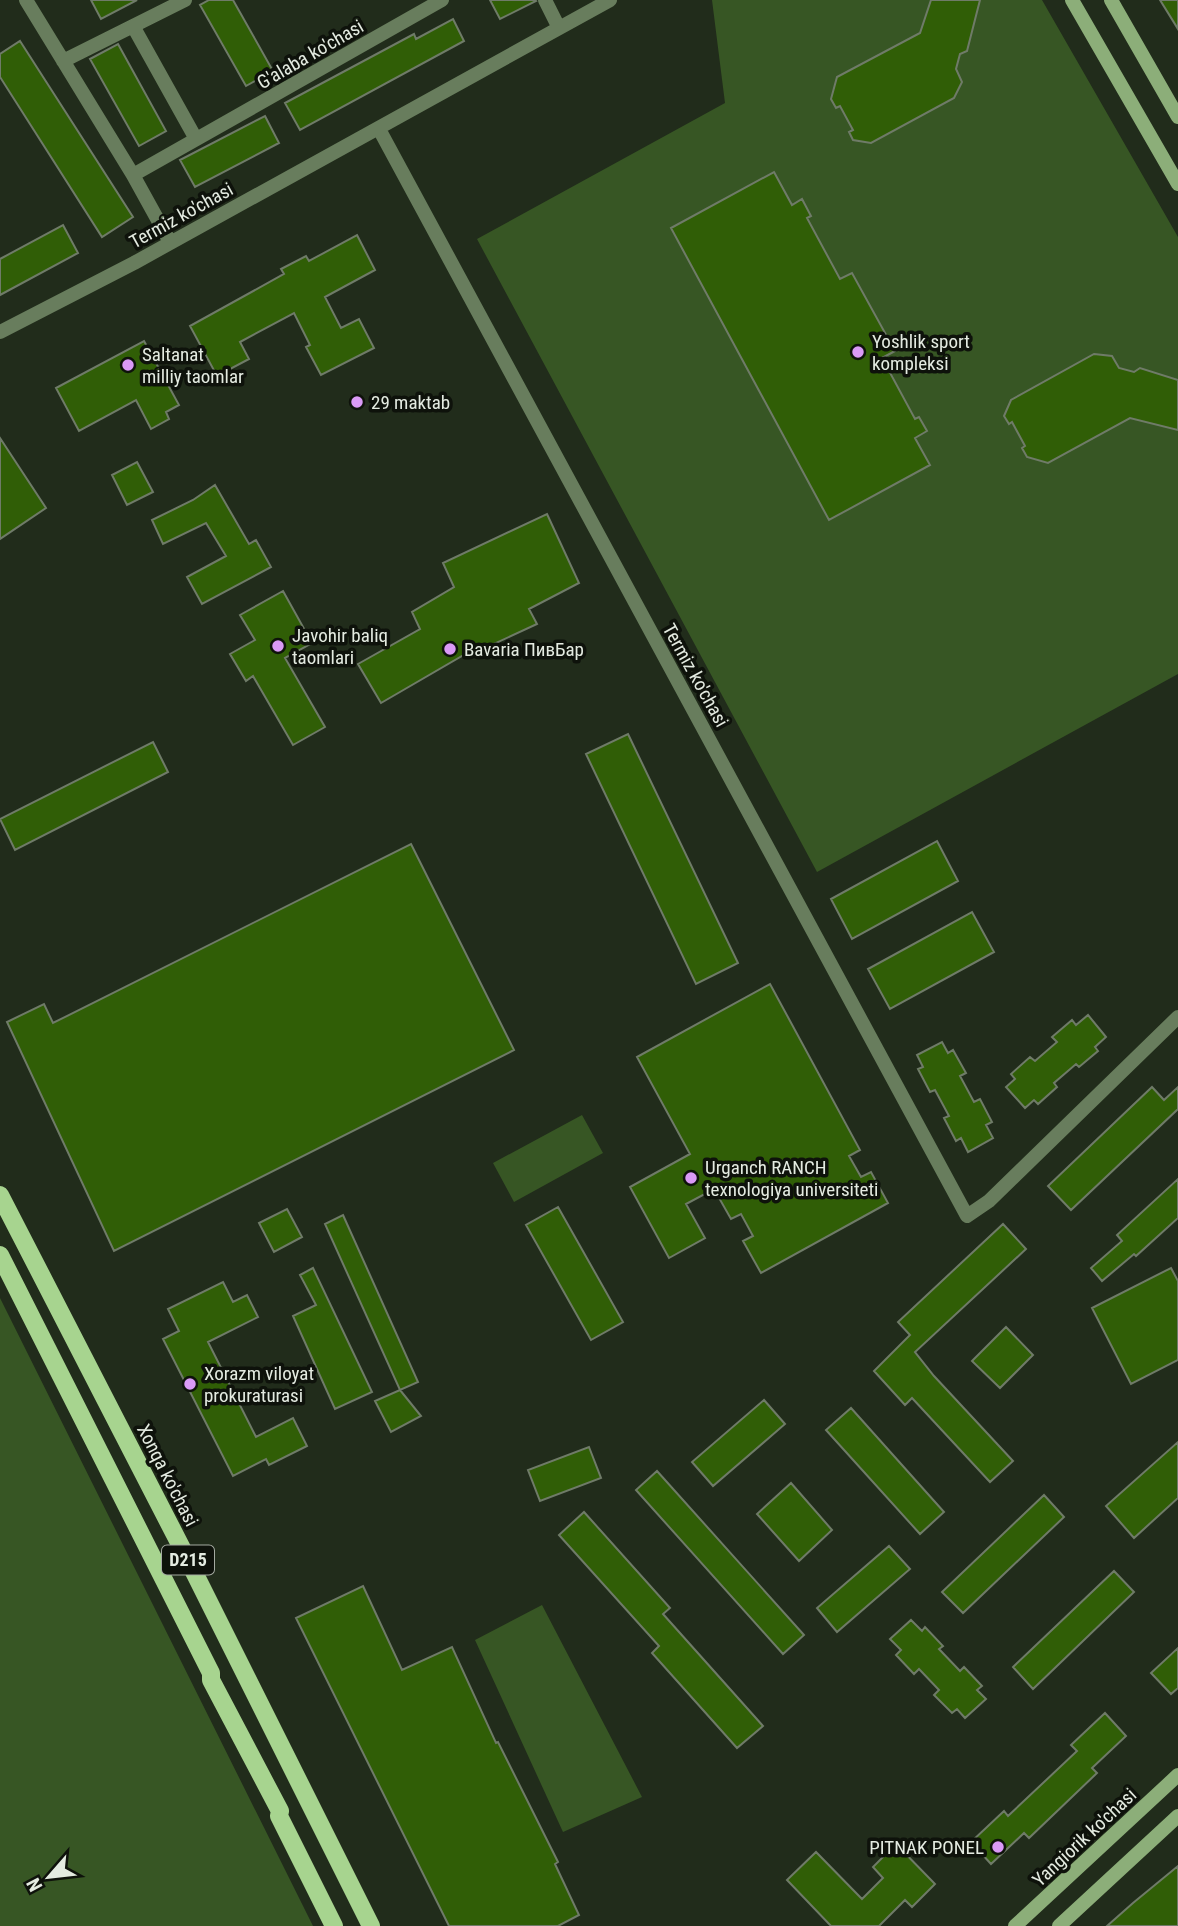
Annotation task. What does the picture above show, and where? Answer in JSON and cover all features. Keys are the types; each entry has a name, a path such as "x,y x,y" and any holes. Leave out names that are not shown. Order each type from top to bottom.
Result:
{"main road":[{"path":"1072,0 1178,184"},
{"path":"1111,0 1178,117"},
{"name":"Xonqa ko'chasi","path":"0,1195 190,1564 370,1926"},
{"name":"D215","path":"0,1255 211,1673 211,1680 280,1811 279,1815 334,1926"},
{"path":"164,1579 190,1564"},
{"name":"Yangiorik ko'chasi","path":"1015,1926 1178,1775"},
{"path":"1059,1926 1178,1816"}],"street":[{"path":"26,0 134,174 170,242"},
{"path":"64,61 185,0"},
{"name":"G'alaba ko'chasi","path":"134,174 442,0"},
{"path":"545,0 559,28"},
{"name":"Termiz ko'chasi","path":"0,332 379,129 610,0"},
{"path":"133,26 196,139"},
{"name":"Termiz ko'chasi","path":"379,129 967,1216 989,1201 1178,1017"}],"green space":[{"name":"Yoshlik sport kompleksi","path":"712,0 1042,0 1178,237 1178,674 817,872 477,239 725,103"},
{"path":"582,1115 603,1153 514,1202 493,1163"},
{"path":"0,1298 2,1302 313,1926 0,1926"},
{"path":"542,1605 642,1797 563,1832 475,1640"}],"building":[{"path":"91,0 137,0 101,19"},
{"path":"209,0 233,0 273,71 246,86 200,5"},
{"path":"490,0 535,0 536,1 500,19"},
{"path":"931,0 980,0 967,51 960,54 956,69 962,82 954,98 871,143 853,140 849,132 853,130 840,106 836,108 831,99 837,77 920,33"},
{"path":"1160,0 1178,0 1178,29"},
{"path":"453,19 464,41 300,130 285,103 414,34 416,39"},
{"path":"20,41 133,217 102,237 0,77 0,54"},
{"path":"118,44 166,131 139,146 90,59"},
{"path":"265,116 279,143 195,187 180,160"},
{"path":"774,172 792,205 802,199 811,216 807,218 840,279 852,273 895,351 882,358 915,419 919,417 927,431 915,438 930,465 829,520 671,228"},
{"path":"63,225 78,253 0,295 0,259"},
{"path":"357,235 375,270 325,297 341,328 359,319 374,348 321,375 306,347 310,345 294,313 240,342 249,359 217,376 190,326 284,274 281,269 306,256 309,261"},
{"name":"Saltanat milliy taomlar","path":"144,341 179,405 166,412 169,419 151,429 136,400 79,431 56,388"},
{"path":"1094,354 1112,356 1119,368 1134,372 1140,368 1178,380 1178,430 1130,418 1048,463 1027,457 1022,448 1025,446 1012,422 1009,424 1004,416 1011,400"},
{"path":"0,438 46,508 0,539"},
{"path":"137,462 153,492 127,505 112,475"},
{"path":"215,485 249,544 256,540 271,567 202,604 187,577 226,556 206,523 163,544 152,520 193,500"},
{"path":"547,514 579,583 529,609 537,624 483,649 481,645 381,703 358,664 420,629 412,612 454,587 443,563"},
{"path":"283,591 312,643 285,658 325,727 293,745 253,676 246,681 230,654 255,640 240,615"},
{"path":"628,734 738,963 696,984 586,754"},
{"path":"153,742 168,772 15,850 0,819"},
{"path":"937,841 958,881 852,939 831,899"},
{"path":"411,844 514,1050 114,1251 7,1022 44,1004 53,1023"},
{"path":"972,912 994,952 890,1009 868,969"},
{"path":"770,984 860,1150 849,1156 861,1177 871,1172 888,1203 761,1273 743,1241 753,1236 741,1214 731,1219 714,1189 686,1204 705,1238 669,1258 630,1187 690,1154 637,1057"},
{"path":"1088,1015 1106,1037 1095,1047 1098,1051 1079,1067 1076,1064 1054,1083 1057,1087 1038,1104 1034,1100 1025,1108 1006,1087 1015,1079 1011,1074 1030,1057 1035,1061 1057,1042 1052,1037 1072,1020 1076,1025"},
{"path":"942,1042 948,1053 953,1050 966,1073 960,1076 974,1102 980,1099 992,1122 986,1125 993,1138 968,1152 961,1138 956,1141 944,1118 949,1116 935,1090 930,1092 918,1069 923,1067 917,1055"},
{"path":"1152,1087 1164,1100 1178,1087 1178,1109 1071,1210 1048,1186"},
{"path":"1178,1179 1178,1218 1136,1256 1134,1254 1102,1281 1091,1268 1122,1241 1117,1235"},
{"path":"558,1207 623,1322 591,1340 526,1225"},
{"path":"287,1209 302,1237 274,1252 259,1223"},
{"path":"343,1215 418,1382 400,1390 325,1224"},
{"path":"1003,1224 1026,1249 915,1352 1013,1461 990,1482 912,1398 905,1405 874,1371 910,1335 898,1322"},
{"path":"313,1268 372,1392 335,1409 293,1316 316,1305 300,1275"},
{"path":"1171,1268 1178,1281 1178,1360 1131,1384 1092,1308"},
{"path":"223,1282 233,1302 247,1295 258,1317 208,1342 256,1437 293,1418 307,1446 269,1465 266,1459 233,1476 163,1339 179,1331 168,1309"},
{"path":"1006,1327 1033,1355 1000,1388 972,1361"},
{"path":"400,1390 421,1416 391,1432 375,1401"},
{"path":"764,1400 785,1424 713,1486 692,1462"},
{"path":"851,1408 944,1512 920,1534 826,1430"},
{"path":"1178,1442 1178,1498 1134,1538 1106,1506"},
{"path":"589,1447 601,1478 540,1501 528,1470"},
{"path":"657,1471 804,1635 783,1654 636,1490"},
{"path":"791,1483 832,1530 799,1561 757,1514"},
{"path":"1044,1495 1064,1517 963,1613 942,1592"},
{"path":"584,1512 670,1608 663,1614 763,1726 737,1748 652,1653 659,1646 559,1535"},
{"path":"889,1546 910,1569 837,1632 817,1608"},
{"path":"1114,1571 1134,1592 1033,1689 1013,1667"},
{"path":"363,1586 402,1670 452,1647 496,1743 498,1742 558,1862 555,1864 579,1915 558,1926 449,1926 296,1618"},
{"path":"911,1620 922,1631 925,1627 943,1646 939,1649 960,1671 964,1667 982,1686 977,1690 986,1699 965,1718 957,1709 952,1713 934,1695 939,1690 919,1669 914,1674 896,1655 901,1650 890,1639"},
{"path":"1178,1648 1178,1688 1171,1694 1151,1673"},
{"path":"1105,1713 1126,1736 1092,1768 1097,1773 1029,1838 1024,1833 991,1864 971,1842 1004,1811 1008,1816 1077,1751 1071,1745"},
{"path":"896,1844 935,1884 912,1907 905,1900 879,1926 831,1926 787,1880 816,1852 862,1899 883,1878 873,1867"},
{"path":"1178,1866 1178,1926 1107,1926 1133,1903"}],"place":[{"name":"Yoshlik sport kompleksi","path":"858,352"},
{"name":"Saltanat milliy taomlar","path":"128,365"},
{"name":"29 maktab","path":"357,402"},
{"name":"Javohir baliq taomlari","path":"278,646"},
{"name":"Bavaria ПивБар","path":"450,649"},
{"name":"Urganch RANCH texnologiya universiteti","path":"691,1178"},
{"name":"Xorazm viloyat prokuraturasi","path":"190,1384"},
{"name":"PITNAK PONEL","path":"998,1847"}]}
